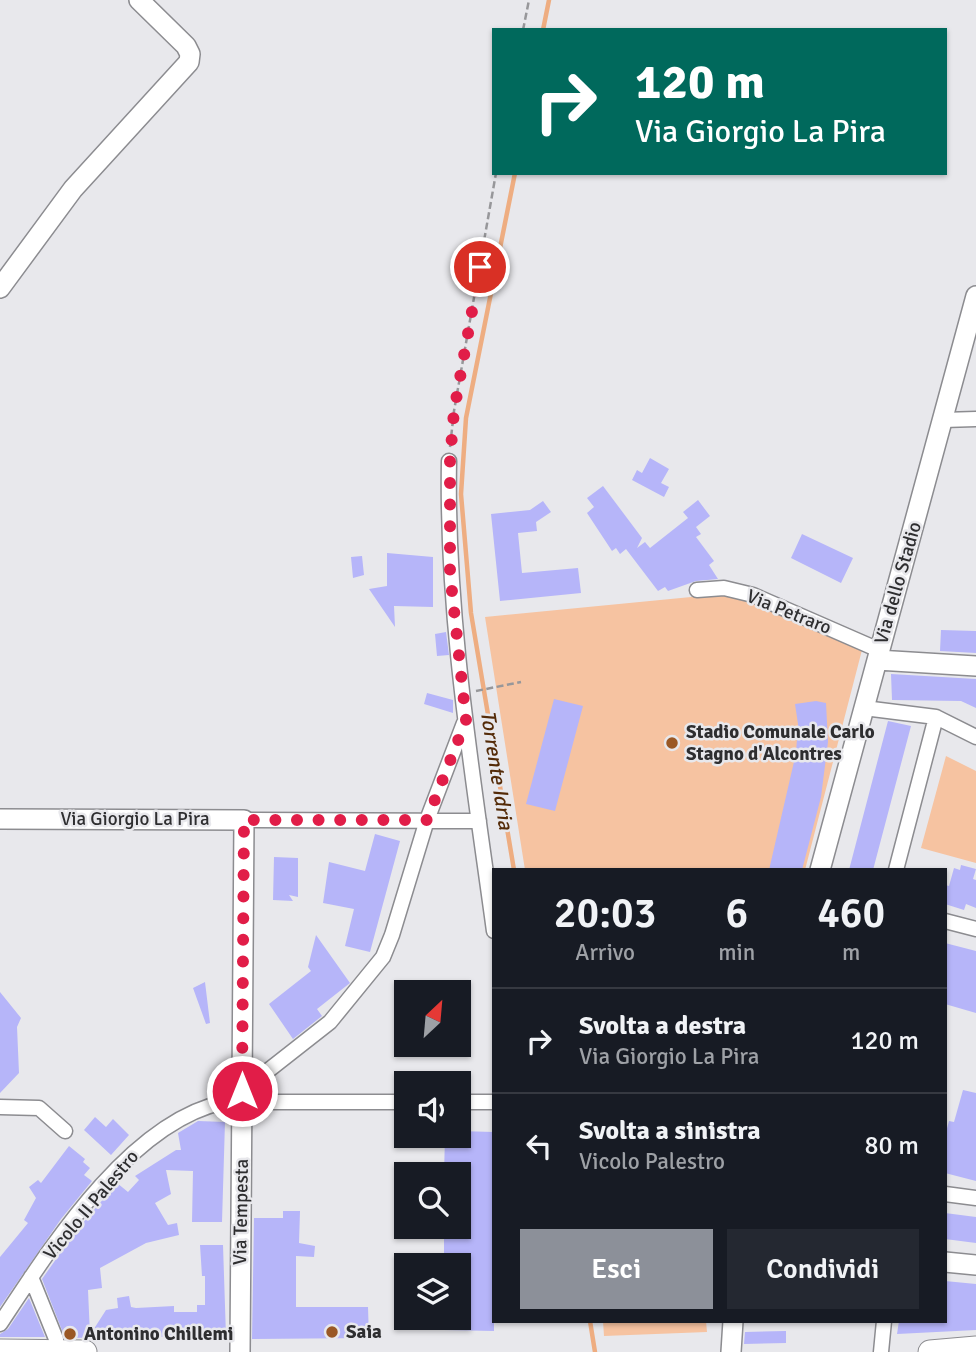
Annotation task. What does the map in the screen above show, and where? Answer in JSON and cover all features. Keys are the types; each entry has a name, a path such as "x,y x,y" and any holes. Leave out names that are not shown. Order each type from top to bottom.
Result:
{"main road":[{"path":"930,1352 976,1348"},
{"path":"0,1351 85,1352"}],"street":[{"path":"0,288 73,189 189,62 190,54 186,47 139,0"},
{"name":"Via dello Stadio","path":"821,868 976,296"},
{"path":"942,425 976,419"},
{"path":"450,460 450,573 492,916"},
{"name":"Via Petraro","path":"697,590 724,588 753,595 878,655"},
{"path":"878,655 976,666"},
{"path":"864,708 936,717 976,737"},
{"path":"898,868 936,717"},
{"path":"242,1097 330,1022 371,975 393,935 427,820 466,720"},
{"name":"Via Giorgio La Pira","path":"0,818 479,821"},
{"name":"Via Tempesta","path":"240,1352 244,820"},
{"path":"947,922 976,929"},
{"name":"Vicolo II Palestro","path":"0,1324 95,1194 158,1132 188,1113 242,1097 394,1102"},
{"path":"471,1102 492,1102"},
{"path":"0,1107 39,1108 65,1131"},
{"path":"947,1194 976,1198"},
{"path":"947,1262 976,1265"},
{"path":"32,1277 56,1339 56,1352"},
{"path":"731,1352 733,1323"},
{"path":"881,1352 884,1323"}],"path":[{"path":"523,28 529,0"},
{"path":"450,460 454,411 496,175"},
{"path":"472,692 521,682"}],"shaded area":[{"name":"Stadio Comunale Carlo Stagno d'Alcontres","path":"722,594 749,600 862,650 806,868 525,868 485,617"},
{"path":"946,756 976,771 976,863 921,848"},
{"path":"603,1323 706,1323 707,1332 604,1336"}],"building":[{"path":"650,458 669,469 661,483 669,487 664,497 632,480 637,470 642,473"},
{"path":"603,486 642,538 637,548 645,542 650,548 688,518 683,512 698,500 710,516 696,527 701,534 696,537 714,561 709,565 718,579 696,581 668,591 665,587 658,591 626,549 620,554 616,548 612,551 587,513 594,507 587,498"},
{"path":"543,501 551,512 536,522 537,531 518,533 522,573 578,568 581,593 500,601 491,514 530,510"},
{"path":"802,534 853,558 841,583 791,558"},
{"path":"387,553 433,557 433,607 394,606 395,627 369,589 387,586"},
{"path":"362,556 364,575 353,578 351,557"},
{"path":"941,630 976,631 976,653 940,651"},
{"path":"446,632 449,655 437,656 435,634"},
{"path":"891,674 976,679 976,708 961,701 892,700"},
{"path":"427,693 453,700 453,713 424,704"},
{"path":"554,699 583,706 555,811 526,804"},
{"path":"816,701 826,703 828,742 821,797 803,868 769,868 796,753 798,724 795,704"},
{"path":"888,721 911,726 874,868 850,868"},
{"path":"375,834 400,841 370,952 345,946 354,909 323,903 329,862 365,871"},
{"path":"274,857 298,858 298,897 289,895 293,901 273,900"},
{"path":"961,865 976,869 973,879 976,880 976,908 966,904 964,910 947,905 947,886 954,868 960,870"},
{"path":"316,935 350,983 317,1009 322,1016 293,1039 269,1004 311,971 308,967"},
{"path":"947,944 976,951 976,1013 947,1005"},
{"path":"205,982 210,1023 206,1024 193,988"},
{"path":"0,992 21,1018 17,1027 19,1073 0,1093"},
{"path":"963,1090 976,1093 976,1181 947,1174 947,1128 949,1121 954,1122"},
{"path":"95,1117 106,1127 113,1119 129,1135 111,1155 84,1130"},
{"path":"198,1121 225,1122 222,1222 192,1222 193,1171 166,1170 171,1194 155,1203 168,1225 177,1223 179,1235 146,1243 100,1268 102,1288 88,1290 90,1335 106,1310 118,1308 117,1298 129,1296 131,1307 136,1308 174,1306 174,1312 197,1312 197,1305 205,1305 205,1276 202,1276 200,1245 223,1245 226,1336 65,1338 42,1279 76,1231 117,1183 128,1192 139,1180 135,1176 176,1150 181,1150 178,1133"},
{"path":"471,1131 492,1132 494,1331 444,1330 471,1330 471,1253 444,1253 444,1239 471,1239 471,1162 444,1162 445,1148 471,1148"},
{"path":"69,1146 85,1159 83,1162 90,1168 84,1175 92,1181 61,1219 0,1307 0,1257 28,1223 24,1220 36,1198 29,1187 38,1180 41,1183"},
{"path":"283,1211 300,1211 299,1243 315,1246 314,1257 296,1256 296,1307 368,1307 369,1338 252,1339 254,1218 283,1218"},
{"path":"947,1213 976,1217 976,1243 947,1239"},
{"path":"947,1281 976,1284 976,1330 897,1334 899,1323 947,1323"},
{"path":"29,1298 45,1337 0,1337 0,1334 8,1329"},
{"path":"786,1331 786,1343 744,1344 745,1332"}],"waterway":[{"name":"Torrente Idria","path":"543,28 549,0"},
{"name":"Torrente Idria","path":"514,868 471,613 461,494 466,418 515,175"},
{"name":"Torrente Idria","path":"590,1323 595,1352"}],"place":[{"name":"Stadio Comunale Carlo Stagno d'Alcontres","path":"672,743"},
{"name":"Saia","path":"332,1332"},
{"name":"Antonino Chillemi","path":"70,1334"}],"route":[{"path":"242,1091 244,820 427,820 466,720 450,573 450,460 454,411 480,267"}]}
